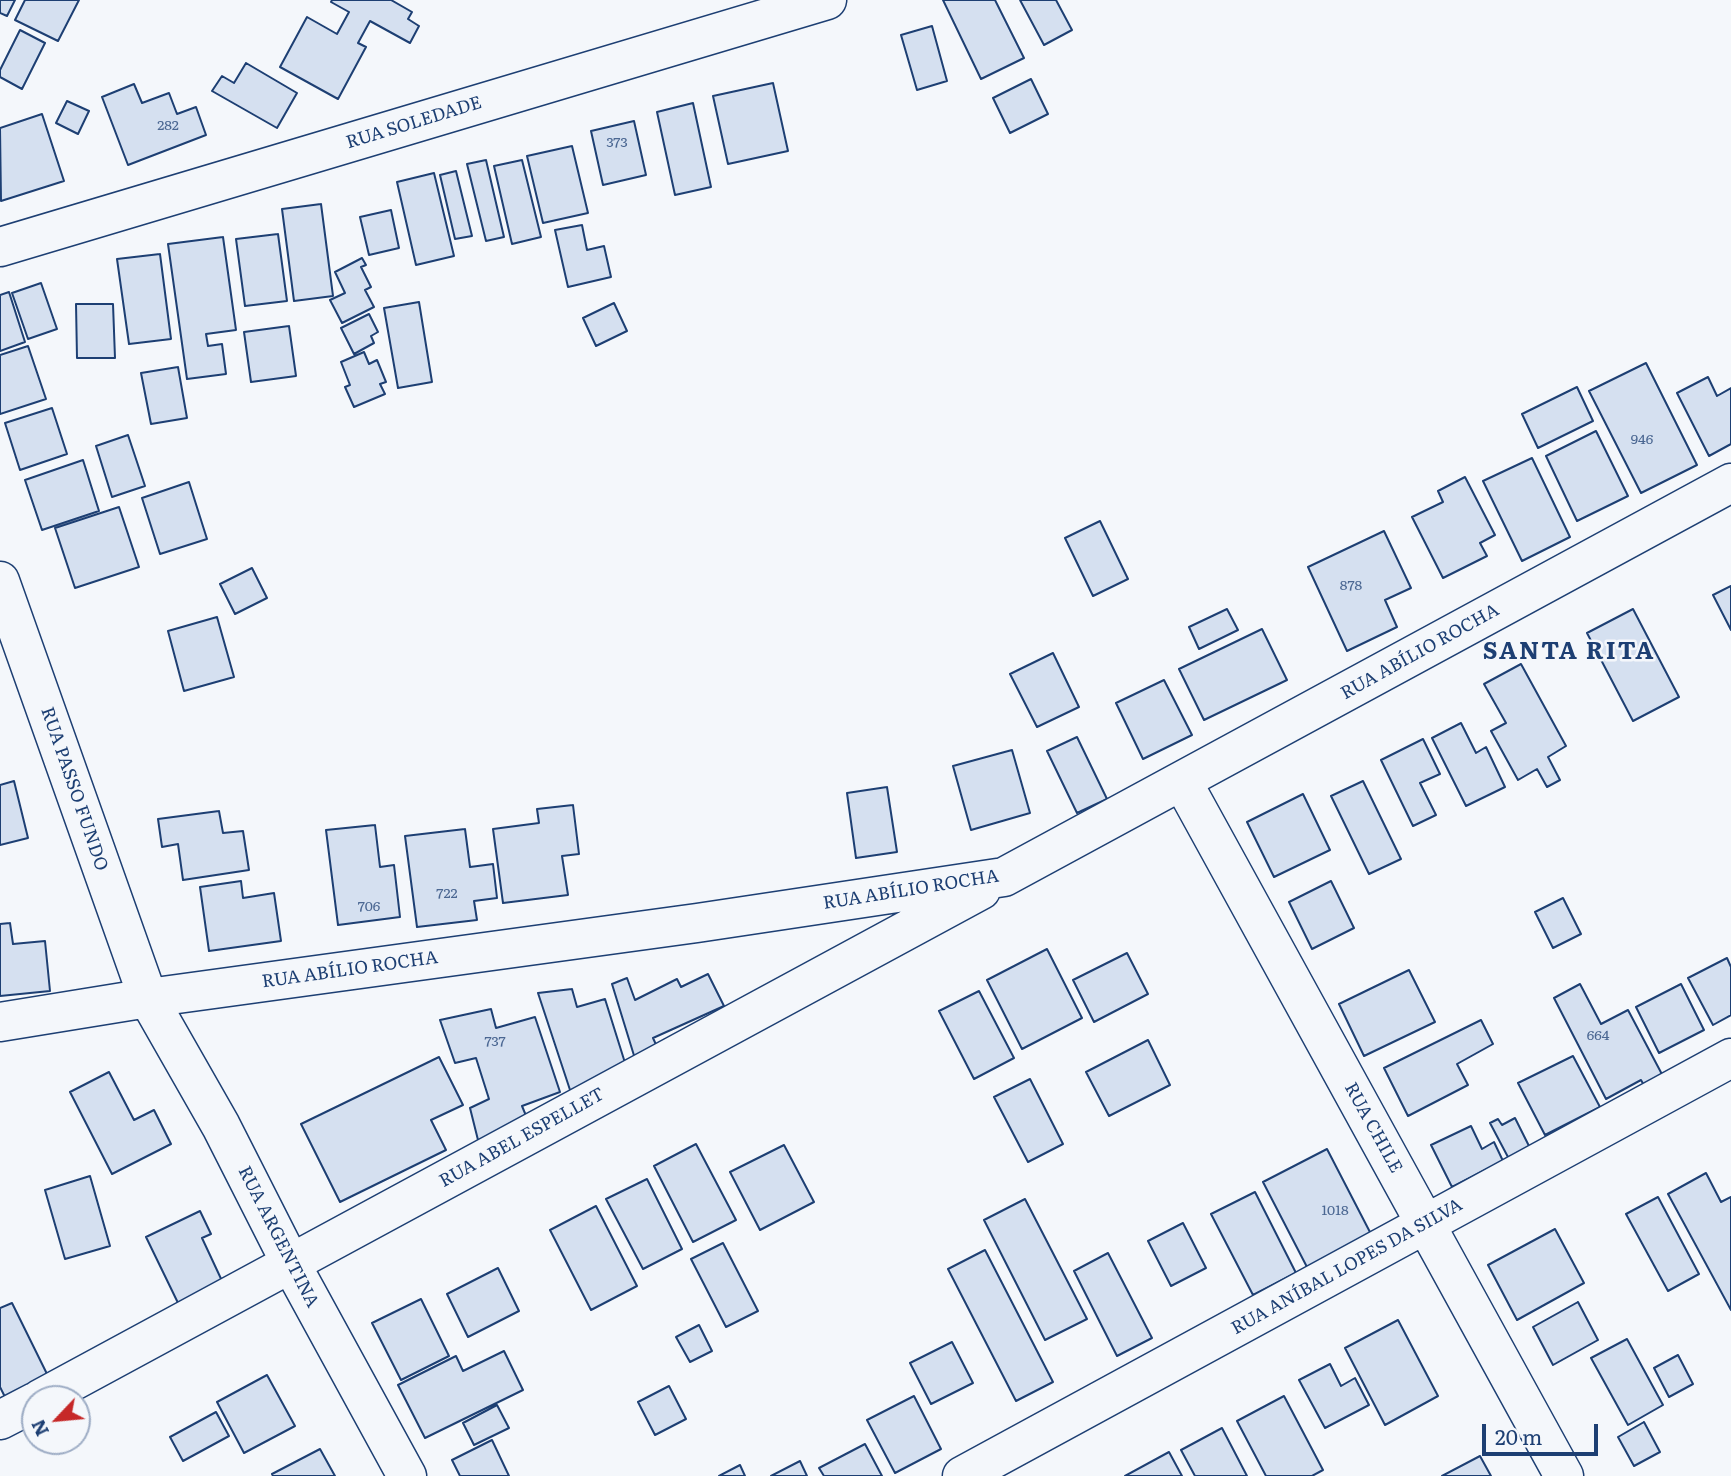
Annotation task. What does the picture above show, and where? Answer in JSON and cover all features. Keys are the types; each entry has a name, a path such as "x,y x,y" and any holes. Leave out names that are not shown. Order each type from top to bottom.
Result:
{"street":[{"name":"RUA SOLEDADE","path":"0,247 827,0"},
{"name":"RUA ABÍLIO ROCHA","path":"0,1022 148,998 697,923 1004,877 1731,483"},
{"name":"RUA PASSO FUNDO","path":"0,581 148,998"},
{"name":"RUA CHILE","path":"1182,781 1564,1476"},
{"name":"RUA ABEL ESPELLET","path":"66,1385 1004,877"},
{"name":"RUA ARGENTINA","path":"148,998 221,1126 291,1264 407,1476"},
{"name":"RUA ANÍBAL LOPES DA SILVA","path":"962,1476 1731,1058"},
{"path":"0,1420 21,1409"}],"building":[{"path":"0,0 15,0 7,16 0,13"},
{"path":"25,0 79,0 58,41 15,20"},
{"path":"391,0 412,12 408,19 419,26 410,43 370,21 358,43 366,47 338,99 280,67 307,17 337,34 349,12 331,2"},
{"path":"943,0 995,0 1024,58 981,79"},
{"path":"1020,0 1056,0 1072,30 1044,45"},
{"path":"932,26 947,81 917,90 901,35"},
{"path":"20,30 45,43 22,89 0,77 0,70"},
{"path":"246,63 297,93 277,128 212,91 222,76 234,83"},
{"path":"1031,79 1048,114 1010,133 993,98"},
{"path":"773,83 788,151 728,164 713,96"},
{"path":"134,84 142,103 169,93 177,114 196,107 206,135 128,165 102,97"},
{"path":"67,101 89,111 78,134 56,123"},
{"path":"693,103 711,187 675,195 657,112"},
{"path":"42,114 64,181 1,201 0,128"},
{"path":"634,121 646,175 603,185 591,131"},
{"path":"572,146 588,213 543,223 527,156"},
{"path":"486,160 504,237 486,241 467,164"},
{"path":"522,160 541,237 512,244 494,166"},
{"path":"456,171 472,236 455,239 440,175"},
{"path":"434,173 454,256 416,265 397,182"},
{"path":"321,204 333,296 294,301 282,209"},
{"path":"391,210 399,248 369,255 360,217"},
{"path":"582,225 587,250 604,246 611,277 568,287 555,230"},
{"path":"278,234 287,301 245,306 236,239"},
{"path":"223,237 236,330 206,334 208,346 222,344 226,374 187,379 168,244"},
{"path":"160,254 171,339 129,344 117,259"},
{"path":"362,258 366,265 361,267 371,287 365,290 374,307 342,323 330,300 345,293 335,272"},
{"path":"41,283 57,329 28,339 12,293"},
{"path":"9,292 25,342 0,351 0,295"},
{"path":"419,302 432,382 398,388 384,308"},
{"path":"614,303 627,331 596,346 583,318"},
{"path":"76,304 113,304 115,358 77,358"},
{"path":"369,314 378,332 371,336 374,343 354,354 341,328"},
{"path":"289,326 296,376 251,382 244,332"},
{"path":"28,346 46,399 0,414 0,355"},
{"path":"364,352 369,364 377,360 386,382 380,384 385,394 354,407 345,387 350,385 341,362"},
{"path":"1646,363 1697,465 1641,493 1589,391"},
{"path":"178,367 187,418 151,424 141,373"},
{"path":"1708,377 1717,396 1731,388 1731,444 1709,456 1677,393"},
{"path":"1577,387 1593,421 1538,448 1522,414"},
{"path":"52,408 67,454 20,470 5,423"},
{"path":"1596,431 1628,496 1577,521 1546,456"},
{"path":"128,435 145,486 112,497 96,446"},
{"path":"1532,458 1570,537 1522,561 1483,481"},
{"path":"83,460 99,511 42,530 25,480"},
{"path":"1465,477 1495,535 1480,543 1487,556 1443,578 1412,517 1443,502 1438,491"},
{"path":"189,482 207,539 160,554 142,498"},
{"path":"119,507 139,567 75,588 55,528"},
{"path":"1100,521 1128,579 1093,596 1065,538"},
{"path":"1384,531 1411,588 1385,600 1397,627 1347,651 1308,567"},
{"path":"252,568 267,598 235,614 220,584"},
{"path":"1731,586 1731,630 1713,595"},
{"path":"1227,609 1238,630 1199,649 1189,627"},
{"path":"1633,609 1679,697 1633,721 1587,633"},
{"path":"217,617 234,677 184,691 168,631"},
{"path":"1262,629 1287,680 1204,720 1179,669"},
{"path":"1053,653 1079,707 1037,727 1010,674"},
{"path":"1521,664 1566,746 1548,757 1560,780 1547,787 1537,769 1518,780 1491,731 1506,723 1484,684"},
{"path":"1164,680 1192,735 1143,759 1116,703"},
{"path":"1461,723 1476,753 1486,747 1505,787 1466,806 1432,738"},
{"path":"1077,737 1107,799 1077,813 1047,751"},
{"path":"1423,739 1440,774 1420,783 1436,815 1413,826 1381,760"},
{"path":"1012,750 1030,813 971,830 953,766"},
{"path":"14,781 28,838 0,845 0,785"},
{"path":"1363,781 1401,859 1369,874 1331,796"},
{"path":"887,787 897,852 856,858 847,793"},
{"path":"1303,794 1330,850 1274,877 1247,822"},
{"path":"573,805 579,854 562,856 568,895 503,903 493,829 539,823 537,809"},
{"path":"219,811 223,833 243,831 249,870 183,880 178,844 162,847 158,819"},
{"path":"375,825 380,867 394,865 400,917 338,925 326,830"},
{"path":"465,829 470,867 493,864 497,898 474,901 477,920 417,927 405,836"},
{"path":"241,881 243,898 274,893 281,941 209,951 200,887"},
{"path":"1331,881 1354,928 1312,949 1289,902"},
{"path":"1563,898 1581,934 1553,948 1535,912"},
{"path":"10,923 13,944 45,941 50,991 0,996 0,924"},
{"path":"1047,949 1082,1018 1022,1049 987,980"},
{"path":"1127,953 1148,994 1094,1022 1073,980"},
{"path":"1727,958 1731,967 1731,1015 1713,1025 1688,978"},
{"path":"1409,970 1435,1022 1364,1056 1339,1004"},
{"path":"708,974 724,1006 653,1038 658,1049 636,1062 612,984 627,978 635,1000 677,979 681,987"},
{"path":"1580,984 1601,1024 1628,1010 1665,1080 1646,1089 1641,1080 1606,1099 1554,998"},
{"path":"1681,984 1704,1030 1659,1053 1636,1007"},
{"path":"572,989 577,1007 605,999 626,1066 573,1099 538,993"},
{"path":"979,991 1014,1058 974,1079 939,1011"},
{"path":"491,1009 496,1028 535,1017 560,1092 522,1106 529,1123 480,1148 470,1108 489,1099 476,1058 455,1063 440,1020"},
{"path":"1481,1020 1493,1044 1457,1064 1468,1085 1408,1116 1384,1068"},
{"path":"1148,1040 1170,1085 1109,1116 1086,1072"},
{"path":"1573,1056 1600,1107 1545,1135 1518,1083"},
{"path":"439,1057 463,1105 431,1120 446,1150 340,1202 301,1124"},
{"path":"109,1072 134,1120 154,1110 171,1144 112,1174 70,1092"},
{"path":"1030,1079 1063,1144 1028,1162 994,1097"},
{"path":"1515,1118 1530,1148 1509,1159 1490,1123 1498,1119 1502,1125"},
{"path":"1471,1126 1482,1149 1494,1142 1503,1161 1452,1187 1431,1145"},
{"path":"696,1144 736,1220 693,1242 654,1166"},
{"path":"784,1145 814,1202 760,1230 730,1172"},
{"path":"1327,1149 1372,1236 1308,1269 1263,1182"},
{"path":"1706,1173 1721,1202 1731,1197 1731,1310 1668,1194"},
{"path":"90,1176 110,1246 65,1259 45,1190"},
{"path":"647,1179 682,1249 643,1269 606,1199"},
{"path":"1255,1192 1296,1273 1253,1295 1211,1214"},
{"path":"1658,1197 1699,1274 1668,1291 1626,1214"},
{"path":"1025,1199 1087,1319 1045,1340 984,1220"},
{"path":"596,1206 637,1286 591,1310 550,1230"},
{"path":"200,1211 211,1234 202,1238 223,1283 179,1305 146,1237"},
{"path":"1183,1223 1206,1268 1171,1286 1148,1241"},
{"path":"1555,1229 1584,1283 1517,1320 1488,1265"},
{"path":"723,1243 758,1311 726,1327 691,1259"},
{"path":"985,1250 1053,1382 1016,1401 948,1269"},
{"path":"1108,1253 1152,1338 1117,1356 1074,1271"},
{"path":"498,1268 519,1311 468,1337 447,1294"},
{"path":"421,1299 449,1356 401,1380 372,1323"},
{"path":"1578,1302 1598,1340 1553,1365 1533,1327"},
{"path":"12,1303 48,1376 30,1385 21,1385 21,1389 5,1397 0,1387 0,1308"},
{"path":"1398,1320 1438,1396 1385,1425 1345,1348"},
{"path":"699,1325 712,1351 690,1362 676,1337"},
{"path":"1627,1339 1663,1405 1628,1425 1591,1358"},
{"path":"952,1342 973,1383 931,1404 910,1363"},
{"path":"504,1351 523,1390 425,1438 398,1385 456,1356 463,1371"},
{"path":"1678,1355 1693,1384 1669,1397 1654,1368"},
{"path":"1330,1364 1341,1386 1355,1378 1369,1405 1325,1428 1299,1380"},
{"path":"267,1375 295,1426 244,1453 217,1402"},
{"path":"669,1386 686,1419 655,1435 638,1402"},
{"path":"914,1396 941,1449 895,1473 867,1420"},
{"path":"1284,1396 1323,1470 1312,1476 1266,1476 1237,1421"},
{"path":"497,1405 509,1428 474,1445 463,1423"},
{"path":"216,1412 229,1436 183,1461 170,1437"},
{"path":"1644,1422 1660,1452 1634,1466 1618,1437"},
{"path":"1222,1428 1247,1476 1195,1476 1181,1450"},
{"path":"492,1440 509,1476 460,1476 452,1460"},
{"path":"865,1444 882,1476 824,1476 819,1468"},
{"path":"320,1449 335,1476 273,1476 272,1474"},
{"path":"1169,1452 1182,1476 1125,1476"},
{"path":"1480,1456 1491,1476 1442,1476"},
{"path":"800,1461 807,1476 771,1476"},
{"path":"740,1465 745,1476 719,1476"}],"district":[{"name":"SANTA RITA","path":"1569,652"}]}
